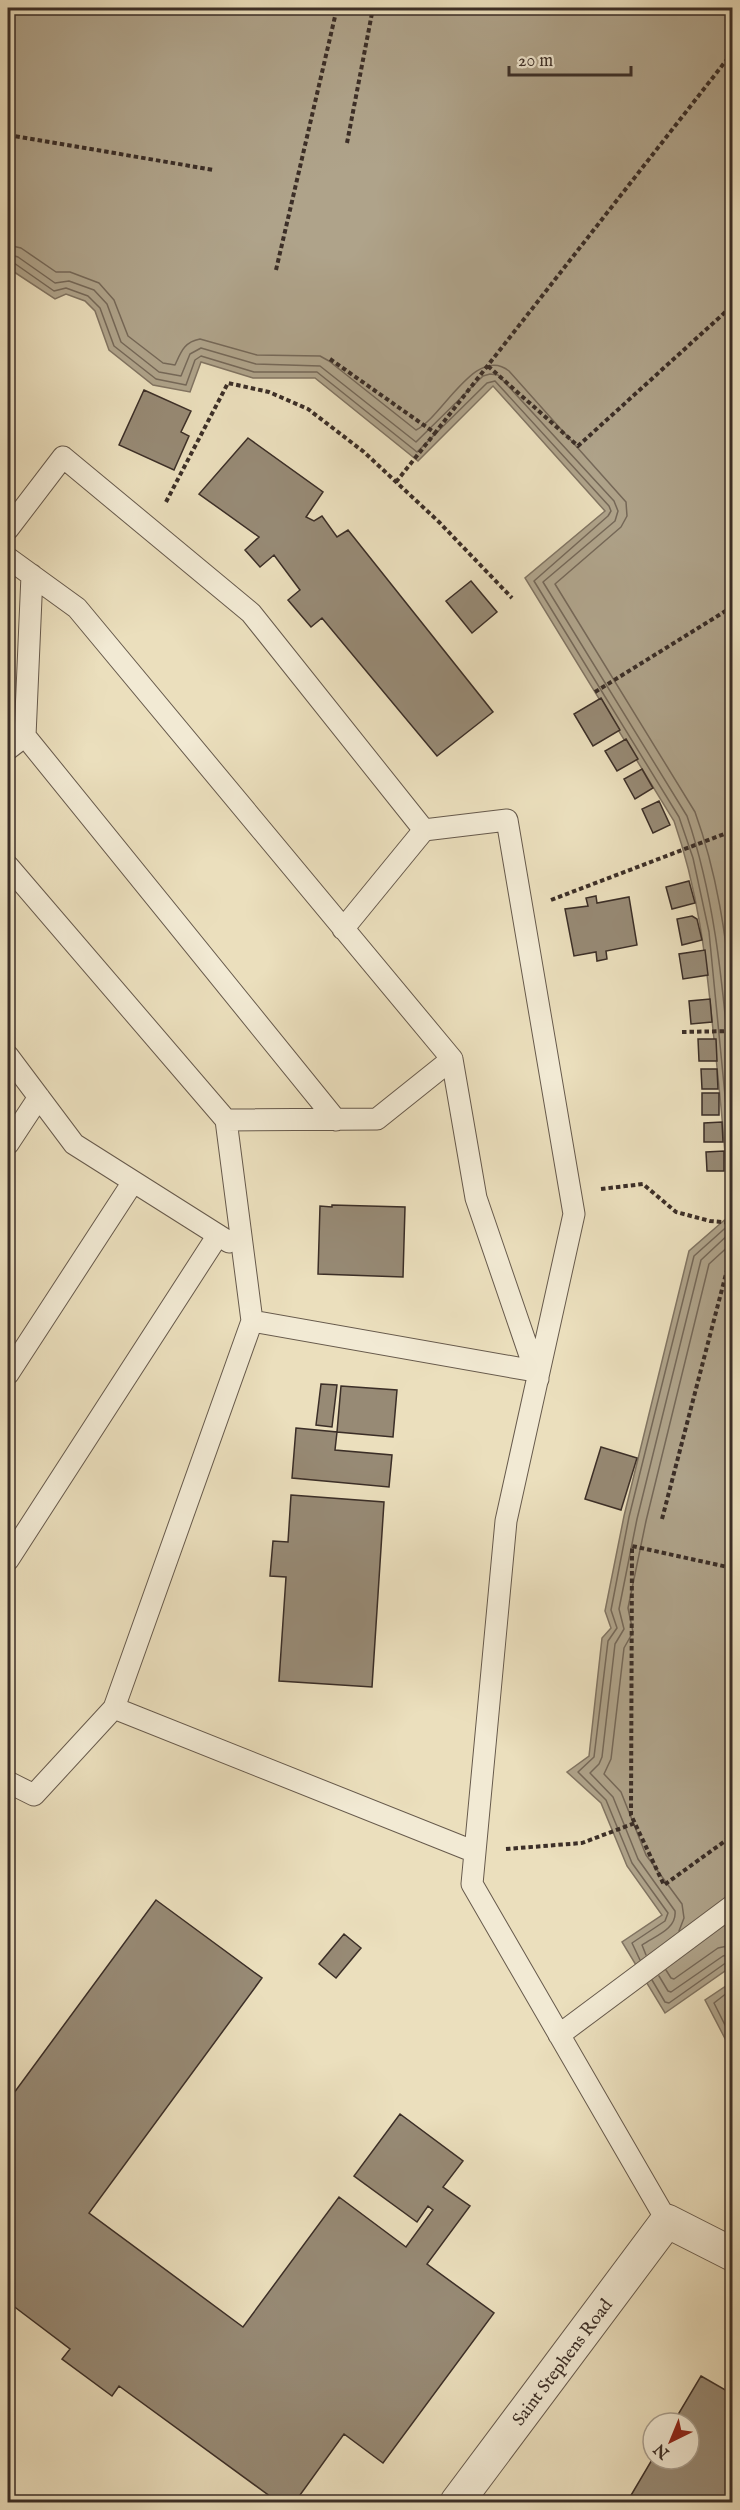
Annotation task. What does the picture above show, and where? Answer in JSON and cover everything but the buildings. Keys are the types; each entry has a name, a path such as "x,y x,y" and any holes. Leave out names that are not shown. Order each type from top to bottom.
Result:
{"street":[{"path":"667,2221 732,2254"},
{"name":"Saint Stephens Road","path":"457,2502 667,2221"}],"lane":[{"path":"8,529 63,457 251,613 424,830"},
{"path":"8,558 77,608 452,1059 476,1198 536,1375"},
{"path":"32,575 25,736 336,1120"},
{"path":"8,749 25,736"},
{"path":"343,929 424,830 507,820 574,1214 536,1375 507,1521 472,1884 667,2221"},
{"path":"8,866 226,1120 252,1321 114,1708 34,1795 8,1782"},
{"path":"8,1056 74,1144 243,1250"},
{"path":"226,1120 377,1119 452,1059"},
{"path":"8,1144 39,1097"},
{"path":"8,1374 133,1182"},
{"path":"8,1560 218,1235"},
{"path":"252,1321 536,1375"},
{"path":"114,1708 475,1852"},
{"path":"559,2035 732,1906"}],"path":[{"path":"276,270 337,8"},
{"path":"347,143 373,8"},
{"path":"396,482 732,53"},
{"path":"8,135 214,170"},
{"path":"488,366 578,446 732,306"},
{"path":"330,359 435,433"},
{"path":"152,531 228,383 269,392 308,409 364,452 439,522 512,598"},
{"path":"595,692 732,607"},
{"path":"523,910 732,831"},
{"path":"682,1032 732,1031"},
{"path":"570,1193 643,1184 676,1212 710,1221 732,1223"},
{"path":"663,1519 732,1251"},
{"path":"732,1568 632,1546 631,1815 664,1885 732,1836"},
{"path":"475,1852 582,1843 635,1823"}],"water":[{"path":"8,8 732,8 732,1966 665,2013 622,1942 662,1915 627,1866 601,1803 567,1772 589,1756 602,1638 611,1628 605,1611 624,1516 689,1251 729,1216 722,1123 700,924 689,873 674,821 525,578 605,511 493,386 418,461 315,378 253,378 201,362 190,392 153,385 109,350 95,311 85,301 66,294 55,299 8,268"},
{"path":"732,1982 732,2052 705,2000"}]}
